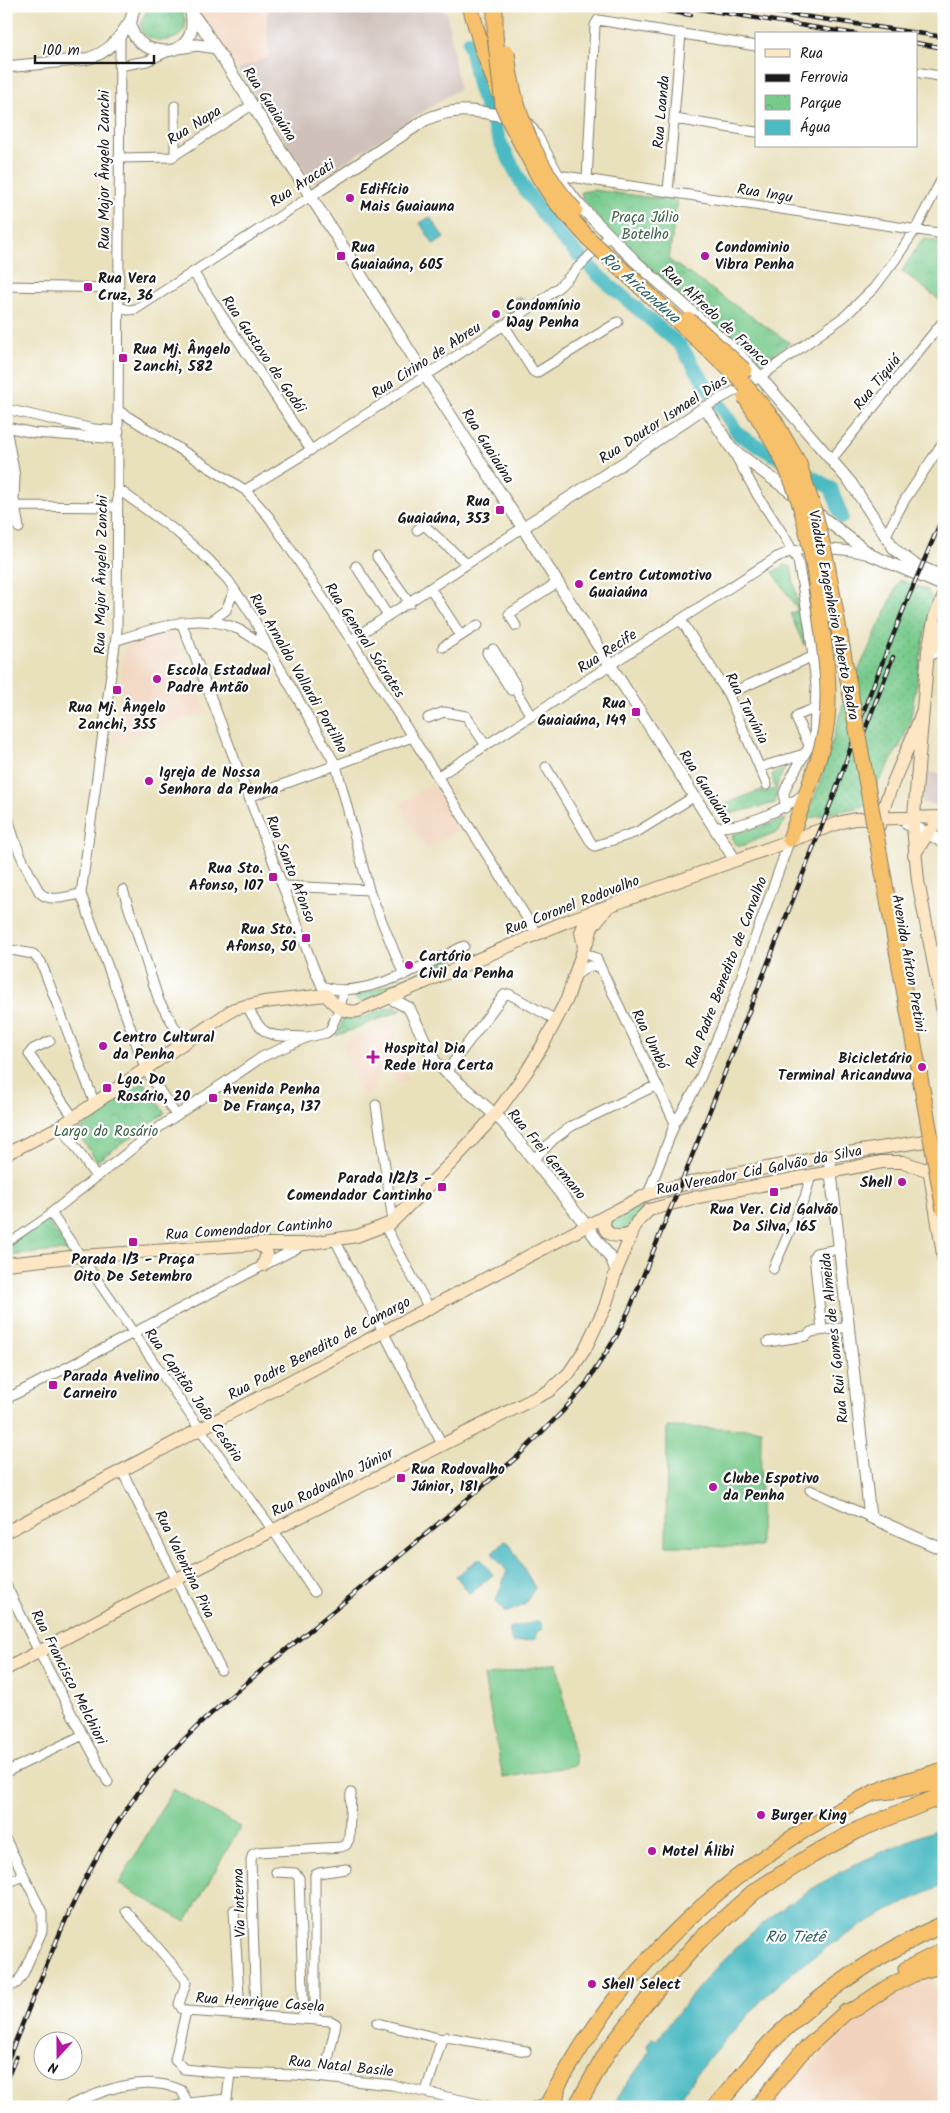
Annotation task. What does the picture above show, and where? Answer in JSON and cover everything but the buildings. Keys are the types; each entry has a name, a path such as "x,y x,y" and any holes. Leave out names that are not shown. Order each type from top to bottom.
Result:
{"highway":[{"path":"470,6 482,48 508,111"},
{"name":"Viaduto Engenheiro Alberto Badra","path":"496,6 495,35 508,111 528,156 559,206 589,239 738,378 774,420 799,464 815,514 827,564 944,1210"},
{"name":"Viaduto Engenheiro Alberto Badra","path":"505,6 505,35 512,85 523,122 551,178 570,205 596,234 750,376 773,403 792,431 814,481 831,544 944,1163"},
{"path":"718,360 767,430 780,454 799,500 809,541 826,660 828,701 826,727 814,772 790,839"},
{"path":"551,2101 587,2038 609,2007 681,1926 721,1891 774,1850 834,1814 876,1792 905,1781 944,1770"},
{"path":"876,1792 944,1781"},
{"path":"576,2107 608,2051 646,2002 698,1942 754,1892 812,1855 860,1829 944,1795"},
{"path":"715,2107 773,2040 835,1985 904,1942 944,1924"},
{"path":"756,2107 801,2053 846,2012 877,1987 944,1950"},
{"path":"846,2012 918,1972 944,1965"}],"main road":[{"path":"923,709 931,631 944,596"},
{"path":"929,660 944,626"},
{"name":"Avenida Aírton Pretini","path":"923,709 915,732 898,768 886,818 873,849 873,859 924,1140 930,1170 939,1194 944,1261"},
{"name":"Avenida Aírton Pretini","path":"923,709 921,749 913,822 914,855 944,1017"},
{"path":"898,768 906,772 916,783"},
{"name":"Rua Coronel Rodovalho","path":"340,1008 358,1012 589,913 790,839 842,822 886,818 913,822 943,818"},
{"path":"914,855 928,833 943,818"},
{"name":"Rua Comendador Cantinho","path":"6,1264 80,1256 258,1244 306,1244 357,1236 389,1223 452,1162 495,1115 527,1072 568,999 583,950 599,917 609,906"},
{"name":"Rua Comendador Cantinho","path":"583,950 581,932 589,913"},
{"path":"6,1154 74,1118 234,1009 246,1004 321,992 340,1008"},
{"name":"Rua Vereador Cid Galvão da Silva","path":"648,1194 682,1185 829,1156 924,1140 944,1143"},
{"name":"Rua Vereador Cid Galvão da Silva","path":"616,1271 632,1233 642,1216 657,1206 831,1171 893,1161 930,1170 944,1176"},
{"name":"Rua Padre Benedito de Camargo","path":"6,1532 648,1194"},
{"path":"606,1216 604,1221 605,1228 612,1235 622,1237 632,1233"},
{"path":"258,1244 265,1249 267,1254 263,1265"},
{"name":"Rua Rodovalho Júnior","path":"6,1668 273,1530 549,1391 569,1373 586,1348 605,1307 616,1271"}],"street":[{"name":"Rua Major Ângelo Zanchi","path":"136,6 132,18 120,38 119,66 117,640 81,894 146,1070"},
{"path":"119,66 148,61 184,43 192,29 189,9"},
{"name":"Rua Guaiaúna","path":"189,9 204,28 695,796 721,830 735,860"},
{"path":"132,18 132,26 139,41 152,51 173,50 197,45 216,48"},
{"path":"570,193 584,180 595,25 600,20 755,46"},
{"name":"Rua Loanda","path":"668,192 681,34"},
{"path":"6,67 86,59 98,56 120,38"},
{"path":"918,72 944,77"},
{"name":"Rua Napa","path":"118,158 166,158 175,155 252,105"},
{"path":"175,106 175,155"},
{"name":"Rua Aracati","path":"119,306 128,310 136,309 425,120 449,110 508,111"},
{"name":"Rua Alfredo de Franco","path":"508,111 531,127 570,193 609,236 739,354 760,377 832,460 868,507 885,537 903,557 944,577"},
{"path":"675,119 755,132"},
{"name":"Rua Ingu","path":"558,174 584,180 944,234"},
{"name":"Rua Doutor Ismael Dias","path":"351,640 622,464 706,406 760,377 846,316 874,288 915,230 944,175"},
{"name":"Rua Cirino de Abreu","path":"245,490 311,450 541,302 609,236"},
{"name":"Rua Gustavo de Godói","path":"193,272 311,450"},
{"path":"6,286 119,288"},
{"name":"Rua Tiquiá","path":"832,460 944,320"},
{"path":"504,325 536,373 618,322"},
{"path":"706,406 732,448 758,496 793,550 799,569 814,656 816,708 814,738 788,783 784,793 785,808"},
{"path":"6,409 119,435"},
{"name":"Rua General Sócrates","path":"119,411 245,490 269,517 351,640 537,934"},
{"path":"19,528 15,476 6,428 34,432 119,435"},
{"path":"885,537 904,501 944,441"},
{"path":"732,448 871,555"},
{"name":"Rua Arnaldo Vallardi Portilho","path":"118,489 176,532 209,560 228,580 253,617 269,649 336,765 369,890 404,975"},
{"path":"16,506 118,507"},
{"path":"417,530 423,525 425,526 466,564"},
{"path":"793,550 835,549 871,555 944,586"},
{"name":"Rua Recife","path":"436,777 777,557 793,550"},
{"path":"377,557 410,603"},
{"path":"356,566 388,616"},
{"path":"516,626 509,614 558,582"},
{"path":"431,589 461,636"},
{"path":"212,621 226,610 234,591"},
{"path":"117,640 181,622 198,620 223,623 242,631 269,649"},
{"name":"Rua Turvínia","path":"681,620 728,694 761,767 767,785"},
{"name":"Rua Santo Afonso","path":"181,622 283,886 321,992"},
{"path":"443,647 478,625"},
{"path":"929,660 944,648"},
{"path":"490,651 511,690 515,689 531,716"},
{"path":"728,694 814,656"},
{"path":"807,750 796,718 798,715 816,708"},
{"path":"428,718 444,712 466,716 486,744"},
{"path":"249,797 412,737"},
{"path":"761,767 807,750"},
{"path":"546,766 592,844 595,846 637,832 695,796"},
{"path":"721,830 785,808 806,793"},
{"path":"6,806 16,849 40,893 45,898 52,899 81,894"},
{"path":"913,822 944,843"},
{"name":"Rua Padre Benedito de Carvalho","path":"648,1194 675,1123 696,1088 732,1003 790,839"},
{"path":"283,886 369,890"},
{"path":"124,890 156,994 185,1044"},
{"path":"321,992 380,983 404,975 464,946"},
{"path":"6,949 33,954 41,962 95,1104"},
{"name":"Rua Umbó","path":"583,950 596,958 675,1123"},
{"path":"576,975 589,966 600,968"},
{"path":"6,1244 51,1213 176,1115 262,1057 308,1037 326,1033 330,1030 340,1008 344,990"},
{"path":"445,1073 504,995 509,994 556,1020"},
{"name":"Rua Frei Germano","path":"390,998 409,1008 431,1056 445,1073 495,1115 534,1159 612,1260 616,1271"},
{"path":"246,1004 255,1023 265,1033 308,1037"},
{"path":"50,1041 33,1049 29,1054 74,1118"},
{"path":"146,1070 176,1115"},
{"path":"534,1159 567,1129 657,1085"},
{"path":"376,1105 389,1223 429,1308"},
{"path":"61,1126 96,1177"},
{"name":"Rua Rui Gomes de Almeida","path":"829,1156 870,1517"},
{"path":"773,1269 805,1197 811,1175"},
{"name":"Rua Capitão João Cesário","path":"51,1213 200,1430 273,1530 314,1592"},
{"path":"335,1240 442,1444"},
{"path":"6,1399 306,1244"},
{"path":"822,1330 814,1256 816,1253 839,1249"},
{"path":"768,1342 806,1336 811,1332 848,1327"},
{"name":"Rua Valentina Piva","path":"122,1471 221,1670"},
{"path":"810,1490 944,1550"},
{"name":"Rua Francisco Melchiori","path":"6,1584 39,1652 108,1782"},
{"path":"6,1772 83,1735"},
{"name":"Via Interna","path":"256,2014 251,1860 253,1854 258,1852 341,1848 346,1845 349,1839 350,1793"},
{"path":"6,1840 42,1912 42,1932 23,1974 17,1982 6,1989"},
{"path":"315,2020 315,1875 346,1869"},
{"path":"276,1872 295,1873 299,1878 304,2019"},
{"path":"6,1884 24,1875"},
{"path":"234,1910 240,2014"},
{"path":"126,1911 185,1980 186,1983 179,2004 186,2011"},
{"name":"Rua Henrique Casela","path":"186,2011 256,2014 333,2022 337,2026 324,2078"},
{"name":"Rua Natal Basile","path":"186,2011 175,2060 184,2069 230,2073 274,2073 392,2085 493,2107"},
{"path":"377,2023 442,2039 447,2037 526,2051"},
{"path":"426,2092 442,2039"},
{"path":"172,2107 188,2103 227,2103 230,2073"},
{"path":"66,2107 116,2087 144,2084 173,2086 181,2090 188,2103"},
{"path":"533,2107 551,2101"}],"shaded area":[{"path":"201,6 268,6 269,57 238,70 197,8"},
{"path":"268,6 411,6 447,12 459,89 312,183 238,70 269,57"},
{"name":"Escola Estadual Padre Antão","path":"172,631 206,712 113,743 125,647"},
{"path":"926,772 944,774 944,805 922,803"},
{"path":"432,784 459,830 426,849 399,804"},
{"name":"Hospital Dia Rede Hora Certa","path":"391,1024 397,1037 393,1040 409,1080 396,1083 390,1071 374,1077 376,1090 361,1096 342,1042"},
{"path":"930,1979 944,2006 944,2107 772,2107 776,2099 797,2075 857,2019 901,1993"}],"green space":[{"path":"151,6 178,7 184,16 185,24 183,31 171,40 153,39 143,34 141,23"},
{"name":"Praça Júlio Botelho","path":"594,190 677,201 669,260 790,343 758,365 611,233 582,198 581,192"},
{"path":"925,239 944,243 944,303 902,271 921,241"},
{"path":"518,298 529,302 509,316 501,304 510,299"},
{"path":"786,565 791,567 805,641 804,645 790,614 798,610 773,572"},
{"path":"900,580 927,590 933,599 924,638 910,721 903,740 865,806 806,819 823,773 843,704"},
{"path":"785,769 778,781 775,803 729,814 722,813 715,808 761,790 763,793 775,789 772,774"},
{"path":"786,819 779,831 741,846 737,845 732,839 733,834"},
{"path":"469,945 474,951 406,984 360,1003 354,997 429,969"},
{"path":"394,1007 402,1010 336,1036 343,1017 350,1019 362,1018"},
{"name":"Largo do Rosário","path":"144,1082 165,1113 97,1161 83,1141 83,1132 78,1130 79,1127 84,1128 88,1120"},
{"path":"651,1200 624,1231 617,1232 610,1225 610,1219"},
{"path":"46,1219 69,1250 6,1256 6,1247"},
{"name":"Clube Espotivo da Penha","path":"667,1427 761,1429 760,1547 666,1546"},
{"path":"557,1663 576,1765 503,1778 484,1676"},
{"path":"173,1789 240,1827 186,1922 119,1884"}],"water":[{"path":"430,217 444,238 434,245 420,223"},
{"path":"505,1541 509,1543 535,1588 524,1605 505,1613 496,1601 507,1571 492,1553"},
{"path":"480,1558 493,1575 469,1593 456,1576"},
{"path":"540,1621 543,1629 536,1632 536,1639 512,1643 509,1628"},
{"name":"Rio Tietê","path":"944,1827 944,1885 855,1929 794,1971 766,1996 714,2052 689,2084 675,2107 613,2107 649,2051 647,2046 651,2039 657,2040 709,1976 732,1951 766,1921 813,1888 864,1860"}],"waterway":[{"name":"Rio Aricanduva","path":"469,42 479,89 501,144 524,188 557,233 600,277 680,345 739,435 831,488 842,517"}],"railway":[{"path":"637,6 691,15"},
{"path":"681,6 844,32"},
{"path":"735,6 910,32"},
{"path":"918,33 944,37"},
{"path":"918,43 944,48"},
{"path":"6,2064 76,1898 110,1834 148,1780 187,1736 230,1696 517,1457 584,1387 616,1337 630,1308 690,1161 834,795 869,696 944,514"},
{"path":"863,735 893,657"},
{"path":"6,2081 16,2057"}],"place":[{"name":"Edifício Mais Guaiauna","path":"350,198"},
{"name":"Rua Guaiaúna, 605","path":"341,256"},
{"name":"Condominio Vibra Penha","path":"705,256"},
{"name":"Rua Vera Cruz, 36","path":"88,287"},
{"name":"Condomínio Way Penha","path":"496,314"},
{"name":"Rua Mj. Ângelo Zanchi, 582","path":"123,358"},
{"name":"Rua Guaiaúna, 353","path":"500,510"},
{"name":"Centro Cutomotivo Guaiaúna","path":"579,584"},
{"name":"Escola Estadual Padre Antão","path":"157,679"},
{"name":"Rua Mj. Ângelo Zanchi, 355","path":"117,690"},
{"name":"Rua Guaiaúna, 149","path":"636,712"},
{"name":"Igreja de Nossa Senhora da Penha","path":"149,781"},
{"name":"Rua Sto. Afonso, 107","path":"273,877"},
{"name":"Rua Sto. Afonso, 50","path":"306,938"},
{"name":"Cartório Civil da Penha","path":"409,965"},
{"name":"Centro Cultural da Penha","path":"103,1046"},
{"name":"Hospital Dia Rede Hora Certa","path":"373,1057"},
{"name":"Bicicletário Terminal Aricanduva","path":"922,1067"},
{"name":"Lgo. Do Rosário, 20","path":"107,1088"},
{"name":"Avenida Penha De França, 137","path":"213,1098"},
{"name":"Shell","path":"902,1182"},
{"name":"Parada 1/2/3 - Comendador Cantinho","path":"442,1187"},
{"name":"Rua Ver. Cid Galvão Da Silva, 165","path":"774,1192"},
{"name":"Parada 1/3 - Praça Oito De Setembro","path":"133,1242"},
{"name":"Parada Avelino Carneiro","path":"53,1385"},
{"name":"Rua Rodovalho Júnior, 181","path":"401,1478"},
{"name":"Clube Espotivo da Penha","path":"713,1487"},
{"name":"Burger King","path":"761,1815"},
{"name":"Motel Álibi","path":"652,1851"},
{"name":"Shell Select","path":"592,1984"}]}
